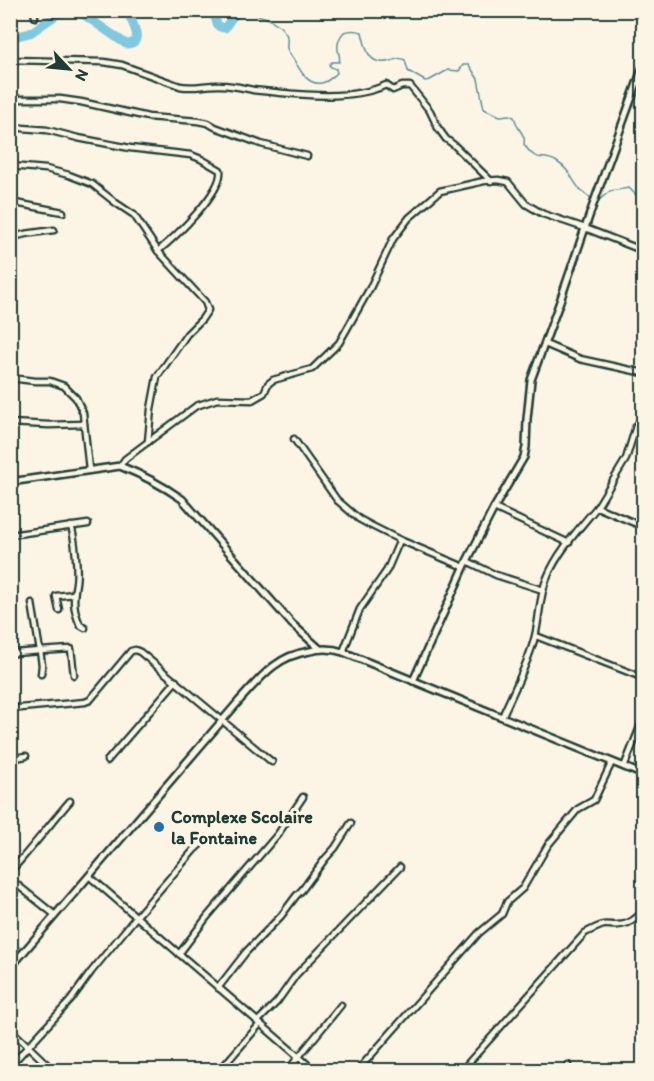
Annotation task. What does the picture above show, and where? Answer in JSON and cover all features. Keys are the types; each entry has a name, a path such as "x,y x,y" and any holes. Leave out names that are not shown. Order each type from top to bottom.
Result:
{"street":[{"path":"34,10 35,17"},
{"path":"10,60 104,62 122,65 188,88 211,84 252,90 324,95 368,92 386,85 393,90 402,86 410,86 430,111 446,140 491,181"},
{"path":"413,681 466,564 494,508 524,457 530,385 644,64"},
{"path":"10,99 81,102 148,117 198,121 261,144 308,156"},
{"path":"10,127 47,130 78,138 191,155 220,170 218,185 206,202 158,251"},
{"path":"10,166 46,169 92,184 134,215 158,251 206,302 208,310 187,334 157,377 148,442"},
{"path":"120,466 124,459 196,406 217,399 252,400 264,393 268,384 273,380 314,367 340,341 370,288 392,241 409,219 440,191 498,180 508,182 526,204 543,214 644,251"},
{"path":"10,202 63,212"},
{"path":"10,238 54,230"},
{"path":"545,344 580,359 644,373"},
{"path":"10,378 50,381 64,386 76,398 83,413 89,470"},
{"path":"502,717 535,639 547,577 558,558 597,507 626,459 636,426 644,421"},
{"path":"10,423 84,424"},
{"path":"294,439 337,500 359,519 400,540 543,590"},
{"path":"10,482 120,466 162,485 182,500 292,624 320,649"},
{"path":"597,507 644,527"},
{"path":"494,508 569,543"},
{"path":"10,535 88,524"},
{"path":"71,526 75,549 74,610 80,625 86,628"},
{"path":"343,652 360,609 387,570 400,540"},
{"path":"59,610 56,596 74,594"},
{"path":"32,603 42,664 41,674"},
{"path":"536,636 644,678"},
{"path":"10,968 250,689 273,666 298,653 327,648 343,652 644,775"},
{"path":"10,655 71,649 74,675"},
{"path":"10,709 85,702 93,698 131,651 135,650 176,681 272,762"},
{"path":"107,761 176,681"},
{"path":"624,767 644,717"},
{"path":"10,759 26,756"},
{"path":"358,1071 479,933 502,914 507,903 523,888 549,844 579,808 594,800 612,762"},
{"path":"179,954 207,917 278,834 303,797"},
{"path":"10,872 70,801"},
{"path":"218,988 246,952 306,886 351,823"},
{"path":"10,1066 70,1001 136,917 206,839"},
{"path":"220,1071 277,1002 296,975 400,867"},
{"path":"89,876 314,1071"},
{"path":"10,879 55,915"},
{"path":"462,1071 585,933 610,924 615,926 626,924 644,910"},
{"path":"288,1071 341,1005"},
{"path":"10,1029 53,1071"},
{"path":"563,1071 568,1065"}],"waterway":[{"path":"10,28 18,36 30,33 59,13 80,12 126,44 132,43 136,38 131,13 139,13 142,10"},
{"path":"212,10 221,28 225,28 236,14"},
{"path":"236,14 249,13 277,24 286,34 288,50 301,72 316,83 325,82 337,73 336,69 329,65 332,62 339,62 339,40 344,32 351,31 362,32 369,55 373,59 383,62 403,59 408,71 425,81 448,70 459,71 463,65 469,65 478,79 484,109 500,116 514,117 523,136 524,144 536,157 552,160 563,166 578,187 589,197 598,201 610,191 629,188 644,198"},
{"path":"10,958 20,947"}],"place":[{"name":"Complexe Scolaire la Fontaine","path":"159,827"}]}
